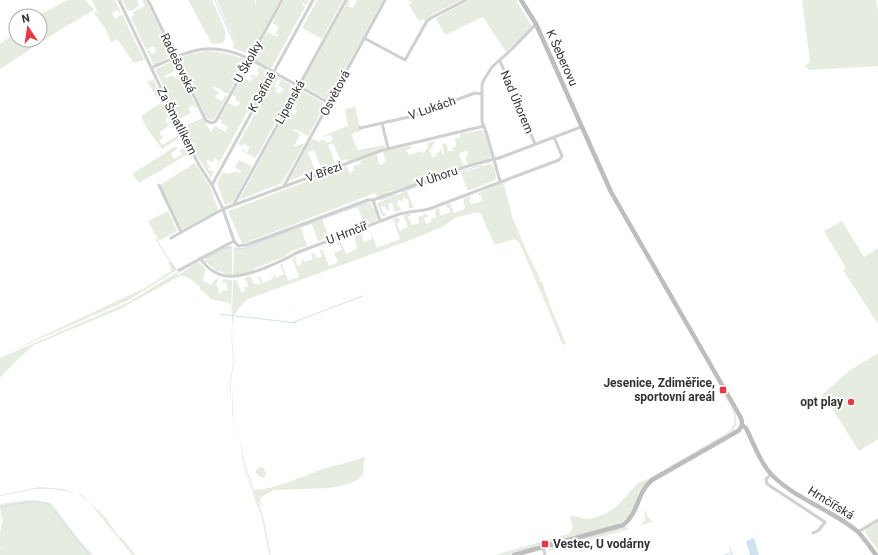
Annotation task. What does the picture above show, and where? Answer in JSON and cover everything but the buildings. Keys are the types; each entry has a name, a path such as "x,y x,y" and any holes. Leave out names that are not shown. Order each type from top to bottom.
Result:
{"street":[{"name":"Za Šmatlíkem","path":"119,0 199,165 212,185 223,209 234,241"},
{"name":"Radešovská","path":"148,0 206,121 212,123"},
{"name":"U Školky","path":"212,123 216,121 282,0"},
{"name":"K Safině","path":"212,185 313,0"},
{"name":"Lipenská","path":"234,204 346,0"},
{"name":"Osvětová","path":"284,186 385,0"},
{"path":"364,38 405,60 427,21 466,0"},
{"name":"K Šeberovu","path":"521,0 536,24 614,198 740,416 742,425"},
{"path":"500,181 482,116 482,84 488,72 514,48 536,24"},
{"path":"151,68 184,53 210,48 226,50 250,59 329,103"},
{"name":"Nad Úhorem","path":"500,60 535,144"},
{"name":"V Lukách","path":"360,128 409,116 475,93 482,94"},
{"path":"382,123 388,148"},
{"name":"V Březí","path":"171,238 234,204 388,148 484,126"},
{"name":"V Úhoru","path":"234,241 238,246 246,245 368,200 373,200 468,166 494,159 581,127"},
{"name":"U Hrnčíř","path":"200,258 208,268 223,276 238,277 285,260 296,253 403,212 429,209 561,158 562,156 554,137"},
{"path":"159,185 181,232"},
{"path":"373,200 380,221"},
{"path":"179,270 234,241"},
{"path":"514,555 623,525 630,520 634,514 640,494 652,480 738,431 742,425"},
{"name":"Hrnčířská","path":"742,425 746,428 763,463 771,474 792,490 858,532 876,555"},
{"name":"Hrnčířská","path":"771,474 766,479 767,484 825,522 819,530 813,533"},
{"path":"858,532 878,520"},
{"path":"543,547 545,555"}],"shaded area":[{"path":"67,0 85,0 99,15 92,0 115,0 121,12 119,13 118,10 112,13 115,19 122,14 144,60 134,63 117,39 111,42 105,28 94,13 96,12 94,10 48,38 48,10"},
{"path":"122,0 138,0 139,5 133,10 128,11"},
{"path":"142,0 146,0 172,55 154,65 147,51 150,50 148,51 152,54 156,52 155,49 157,47 155,48 153,46 146,50 131,17 134,15 133,12 145,6"},
{"path":"188,0 212,0 225,30 225,40 222,43 212,44"},
{"path":"217,0 254,0 256,5 256,0 280,0 255,46 250,45 249,51 246,53 233,48 234,41"},
{"path":"284,0 309,0 306,5 303,3 302,5 305,7 271,69 252,59 267,32 277,37 278,35 275,34 279,27 272,23"},
{"path":"317,0 343,0 322,39 302,28"},
{"path":"348,0 350,1 348,6 352,8 357,1 355,0 383,0 328,100 301,85"},
{"path":"408,0 461,0 430,16 425,21 421,19 420,22 423,24 422,25 409,6 412,2"},
{"path":"470,0 516,0 532,26 506,52 483,17 445,35 436,18"},
{"path":"802,0 876,0 878,11 878,66 809,70 805,65 810,61"},
{"path":"8,38 8,48 32,48 0,69 0,44"},
{"path":"208,51 228,54 247,60 228,94 214,86 213,88 219,92 215,97 222,101 225,95 227,96 214,120 207,119 178,58"},
{"path":"175,60 179,69 165,76 165,78 173,75 176,79 180,77 178,73 180,72 197,108 193,105 188,108 191,113 179,119 155,69"},
{"path":"259,67 269,72 218,165 217,164 219,161 215,158 213,162 207,160 207,164 210,166 208,169 214,172 211,178 196,154 183,127 202,118 211,132 215,126 226,132 228,127 221,123 222,121 219,119 228,103 237,107 240,102 236,101 236,97 232,95 246,71 248,72 245,78 250,82 253,78 250,76 251,74 257,77"},
{"path":"276,76 295,87 256,158 241,150 242,149 247,152 250,147 244,144 242,146 238,144","holes":["278,79 281,81 278,85 284,90 280,93 275,92 277,88 274,86"]},
{"path":"153,79 173,118 171,120 169,117 165,119 169,126 159,132 163,138 159,141 162,145 179,135 182,136 162,149 146,127 141,116 161,103 147,82"},
{"path":"299,89 326,104 308,136 295,129 294,131 300,134 294,147 305,143 282,183 239,200 287,111 295,115 297,104 292,101"},
{"path":"355,107 361,131 351,134 358,150 384,145 385,148 348,162 347,159 341,161 333,143 328,145 335,163 321,168 314,150 308,152 315,171 289,181 311,140 315,139 315,141 317,140 318,142 324,139 327,143 331,142 333,139 331,135 320,137 348,126 345,109"},
{"path":"482,130 485,134 492,156 489,159 469,165 465,158 468,155 466,150 459,154 464,167 456,170 455,168 435,177 433,176 433,178 425,179 424,181 388,192 388,194 373,197 377,196 375,193 242,244 228,211 347,166 351,174 354,170 353,166 361,164 360,161 377,154 379,165 384,164 383,163 386,162 383,152 385,151 410,146 411,148 406,150 409,155 421,151 422,153 428,148 427,143 435,141 432,146 433,148 429,149 432,157 436,156 436,153 441,149 442,154 444,154 442,144 446,143 448,151 453,151 452,148 456,146 455,139 460,137 460,134"},
{"path":"176,146 178,148 171,154 174,159 182,155 180,150 187,146 190,153 139,183 132,174"},
{"path":"239,160 252,166 233,202 225,205 217,183 223,172 228,174 235,172 238,173 241,171 235,167"},
{"path":"195,163 210,186 218,209 182,230 160,185"},
{"path":"491,164 494,167 496,176 495,180 468,191 461,173"},
{"path":"509,180 510,181 504,185 513,219 540,278 539,281 542,282 566,344 563,345 562,343 519,242 514,239 499,244 494,244 481,214 477,212 455,218 442,227 408,241 248,299 232,316 233,280 237,280 241,292 245,291 244,287 248,286 247,281 245,281 244,278 251,276 253,284 261,284 258,277 260,276 263,283 274,278 273,276 275,275 276,278 284,274 280,265 282,264 288,281 299,277 292,258 296,256 297,257 294,258 298,266 302,264 302,259 305,262 313,259 311,255 314,252 316,258 322,257 320,250 322,249 329,266 338,262 334,253 342,250 340,245 338,246 336,240 340,239 346,254 357,249 354,234 363,230 364,234 361,235 364,242 372,239 369,228 377,248 400,239 393,219 398,217 400,222 397,223 400,232 408,227 403,215 410,214 411,216 408,217 412,225 419,223 418,217 426,214 429,216 424,218 426,224 431,222 431,219 436,217 435,209 439,208 440,216 450,212 446,205 450,203 454,213 465,209 463,199 470,196 471,199 469,200 471,204 480,202 482,200 481,195 479,196 478,193"},
{"path":"407,191 414,208 409,208 408,199 406,200 405,197 403,198 404,200 398,200 397,203 401,210 395,212 392,203 388,204 390,210 387,211 385,206 381,207 386,216 382,216 377,204 379,202"},
{"path":"367,203 372,203 372,208 374,208 377,218 375,221 364,224 358,207"},
{"path":"168,211 177,231 159,241 148,221"},
{"path":"322,218 329,237 318,241 312,224 301,228 307,246 294,250 284,257 253,269 254,270 233,276 234,248 244,248"},
{"path":"842,221 864,257 878,248 878,324 843,270 846,268 824,231"},
{"path":"228,246 231,246 232,248 232,276 218,272 206,262 205,263 204,260"},
{"path":"171,261 177,270 129,300 0,356 145,288 171,271 168,263"},
{"path":"197,263 200,263 206,270 202,280 211,285 215,279 216,280 219,277 216,286 219,288 218,293 221,293 221,291 228,291 226,282 223,283 223,279 232,280 231,315 230,303 211,299 193,281 180,276 120,309 34,345 0,378 0,358 129,302 176,273 178,275"},
{"path":"230,316 234,361 231,382 230,409 230,382 233,362"},
{"path":"232,316 234,317 233,326 235,361"},
{"name":"opt play","path":"878,353 878,439 859,451 833,410 822,399 822,395 849,371"},
{"path":"232,382 233,415 236,427 232,415"},
{"path":"725,393 733,406 736,415 737,420 734,430 647,482 638,495 632,512 621,522 612,526 610,524 610,527 536,546 536,548 508,555 495,555 568,534 572,530 570,515 585,519 605,514 616,507 638,483 650,478 730,431 733,426 734,417 733,412 723,394"},
{"path":"239,440 246,467 254,489 269,488 329,467 365,457 363,465 364,472 359,479 348,484 330,488 274,490 260,498 262,508 252,488 243,461"},
{"path":"242,462 251,488 257,498 264,520 271,555 269,554 262,518 245,473"},
{"path":"260,467 263,468 266,473 266,476 263,478 256,473 256,470"},
{"path":"40,487 63,489 74,493 51,489 37,489 0,496 0,495"},
{"path":"78,494 82,495 104,516 120,538 121,537 136,555 132,555 90,503"},
{"path":"29,500 51,503 80,541 93,555 0,555 0,549 6,544 0,548 0,533 3,517 1,517 0,504"},
{"path":"645,510 647,516 653,522 637,526 642,524 645,519"},
{"path":"878,522 878,550 865,533 866,529"},
{"path":"625,526 629,529 549,551 552,547"}],"water":[{"path":"754,538 759,555 750,555 746,541"}],"waterway":[{"path":"215,0 233,41"},
{"path":"455,174 482,166"},
{"path":"422,185 452,175"},
{"path":"402,192 416,187"},
{"path":"380,200 396,194"},
{"path":"302,226 367,203"},
{"path":"234,248 245,248 291,230"},
{"path":"156,239 175,269"},
{"path":"206,258 226,248 232,247"},
{"path":"177,273 197,262"},
{"path":"294,322 363,296"},
{"path":"219,314 296,323"},
{"path":"0,507 35,501 47,503 53,509"},
{"path":"55,512 89,555"},
{"path":"730,546 732,555"},
{"path":"725,555 732,553"}],"place":[{"name":"Jesenice, Zdiměřice, sportovní areál","path":"723,390"},
{"name":"opt play","path":"851,402"},
{"name":"Vestec, U vodárny","path":"545,544"}]}
